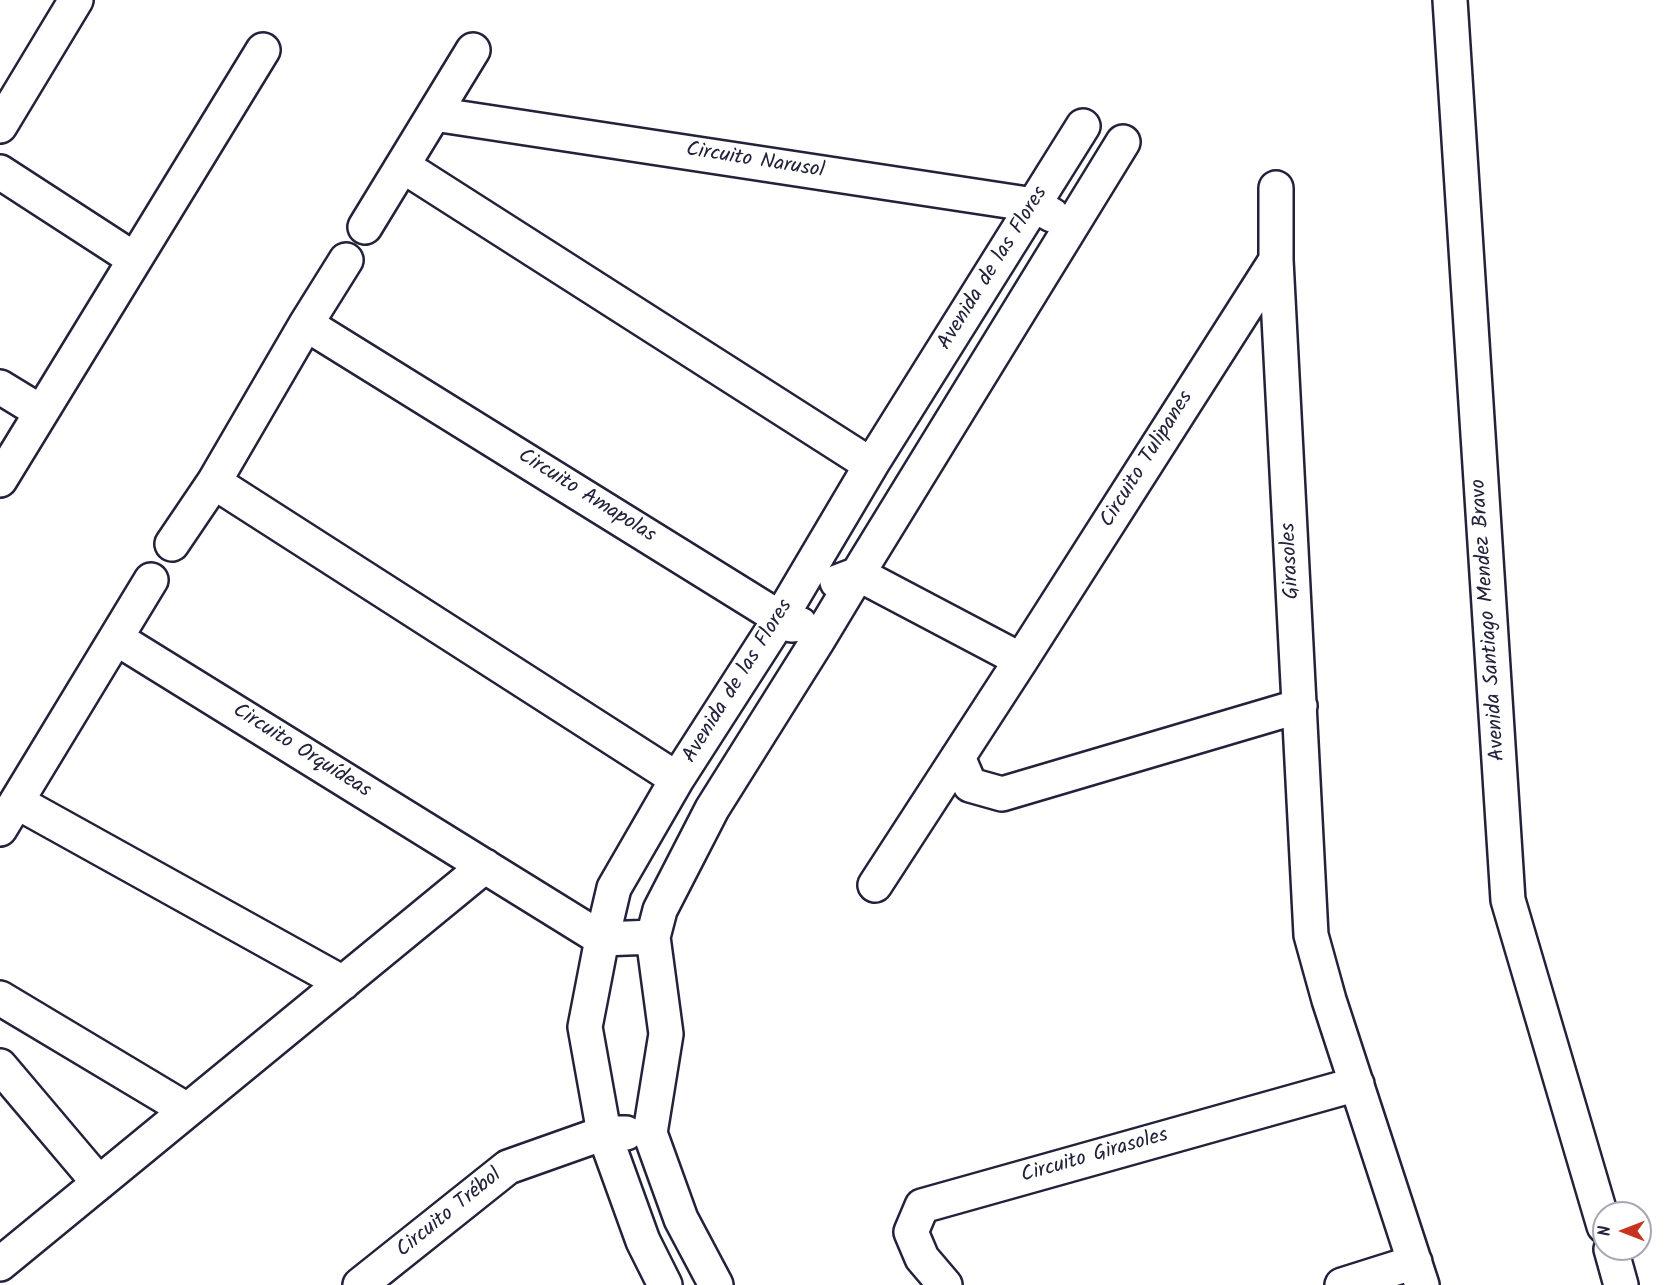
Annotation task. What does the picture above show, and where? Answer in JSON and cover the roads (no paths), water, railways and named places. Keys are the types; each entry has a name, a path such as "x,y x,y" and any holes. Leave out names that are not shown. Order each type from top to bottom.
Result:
{"street":[{"path":"0,126 76,0"},
{"name":"Avenida Santiago Mendez Bravo","path":"1450,0 1508,900 1597,1201"},
{"path":"0,480 263,50"},
{"path":"365,227 473,50"},
{"name":"Circuito Narusol","path":"434,114 1034,205 1071,226"},
{"name":"Avenida de las Flores","path":"660,1283 604,1133 585,1028 614,888 677,779 781,617 871,465 1083,126"},
{"name":"Avenida de las Flores","path":"716,1285 681,1219 650,1133 666,1034 653,938 660,910 712,809 819,640 1123,142"},
{"path":"403,166 871,465"},
{"path":"0,172 135,259"},
{"name":"Girasoles","path":"1276,188 1276,260 1311,934 1329,1000 1357,1084"},
{"path":"172,544 214,482 346,260"},
{"name":"Circuito Tulipanes","path":"875,885 1276,260"},
{"name":"Circuito Amapolas","path":"306,324 792,625 804,623 835,582 858,574"},
{"path":"0,387 40,412"},
{"path":"214,482 677,779"},
{"path":"858,574 1021,660"},
{"path":"0,829 151,580"},
{"name":"Circuito Orquídeas","path":"116,638 602,939"},
{"path":"958,757 970,785 1002,794 1300,706"},
{"path":"17,802 343,983"},
{"path":"0,1264 485,866"},
{"path":"602,939 653,938"},
{"path":"0,998 187,1110"},
{"path":"0,1065 99,1183"},
{"path":"1342,1285 1419,1273 1357,1084"},
{"name":"Circuito Girasoles","path":"945,1285 922,1258 911,1232 922,1206 1357,1084"},
{"name":"Circuito Trébol","path":"360,1285 508,1167 604,1133 650,1133"},
{"path":"1615,1261 1622,1285"}]}
